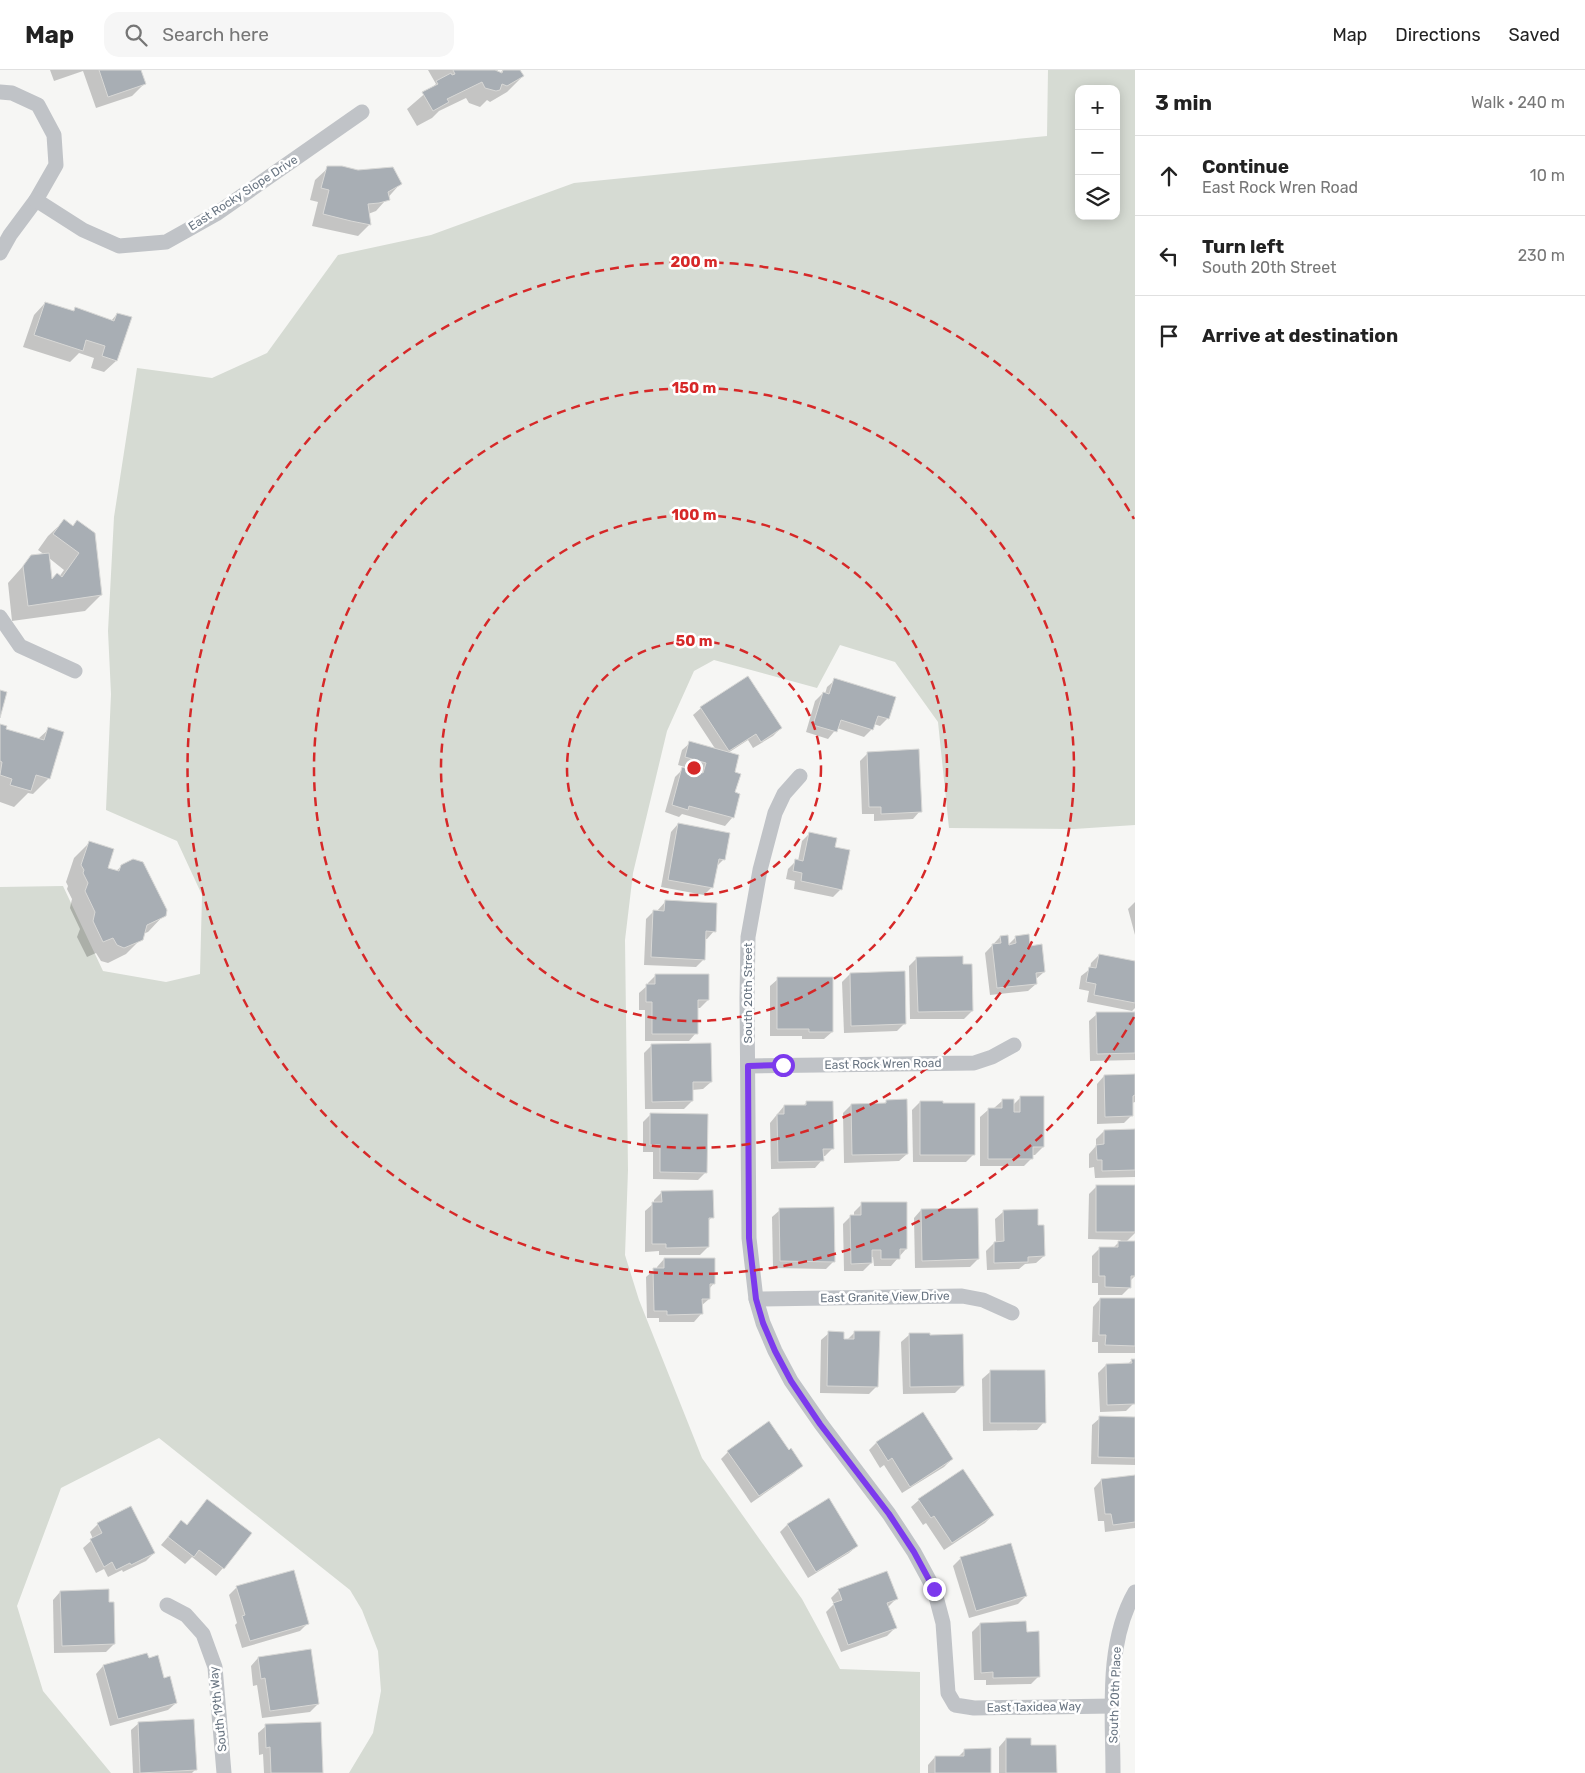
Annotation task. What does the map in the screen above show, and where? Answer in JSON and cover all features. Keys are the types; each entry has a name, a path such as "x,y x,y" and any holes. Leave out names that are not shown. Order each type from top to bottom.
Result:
{"street":[{"path":"0,92 12,93 38,105 54,135 56,165 36,200 10,235 0,253"},
{"name":"East Rocky Slope Drive","path":"36,200 83,230 119,246 166,242 216,214 362,112"},
{"path":"0,617 20,646 75,671"},
{"name":"South 20th Street","path":"800,776 784,794 775,814 752,908 748,937 749,1238 756,1299 763,1323 791,1381 820,1424 889,1514 914,1552 934,1589 943,1623 948,1693 955,1705"},
{"name":"East Rock Wren Road","path":"748,1066 974,1063 1014,1045"},
{"name":"East Granite View Drive","path":"756,1299 962,1296 983,1300 1012,1313"},
{"name":"South 20th Place","path":"1113,1773 1114,1670 1117,1635 1123,1616 1135,1592"},
{"name":"South 19th Way","path":"167,1605 186,1614 203,1634 215,1667 224,1773"},
{"name":"East Taxidea Way","path":"955,1705 974,1708 1113,1706"}],"shaded area":[{"path":"1048,70 1135,70 1135,825 1074,829 949,828 938,722 895,662 840,645 817,688 714,660 694,671 667,731 633,873 625,940 628,1170 625,1255 639,1300 702,1458 802,1599 840,1669 920,1672 920,1773 349,1773 373,1733 381,1691 378,1651 362,1610 350,1590 159,1438 61,1488 17,1606 43,1691 111,1773 0,1773 0,887 63,886 103,971 166,982 200,974 202,895 177,841 106,810 111,694 108,631 114,517 137,368 212,378 267,353 338,255 431,235 574,183 1047,136"}],"building":[{"path":"99,70 141,70 146,84 108,97"},
{"path":"453,70 495,70 502,73 503,70 520,70 524,76 507,86 502,84 500,90 496,91 485,88 482,82 447,99 449,102 433,111 422,92 438,84 436,81 451,73 452,75 455,74"},
{"path":"327,166 342,166 358,170 393,167 402,184 388,192 390,200 368,204 371,225 351,221 323,214 329,190 321,188"},
{"path":"45,302 74,311 75,307 114,321 117,313 132,317 117,361 102,356 105,346 86,340 83,351 34,335"},
{"path":"64,519 73,526 77,520 95,533 102,595 28,606 23,566 31,555 49,553 52,579 57,573 62,577 79,553 53,534"},
{"path":"748,676 782,728 761,742 756,734 729,751 700,707"},
{"path":"834,678 896,697 889,719 878,716 873,730 841,720 837,732 813,725 823,692 829,694"},
{"path":"0,690 7,692 0,718"},
{"path":"0,724 7,726 6,729 44,740 48,727 64,732 50,779 36,775 31,791 10,785 12,779 0,775 2,762 0,761"},
{"path":"689,741 739,755 735,772 741,774 735,792 740,794 734,818 689,806 688,810 672,805 682,767 703,773 706,763 685,757"},
{"path":"919,749 922,812 881,814 881,807 869,807 867,752"},
{"path":"678,823 730,833 725,860 719,859 713,888 668,880"},
{"path":"809,832 837,838 835,847 850,850 842,890 801,881 802,873 793,871 795,859 803,861"},
{"path":"89,841 114,849 108,868 119,871 121,865 133,859 143,862 167,910 166,916 147,925 143,940 124,948 117,945 113,938 103,942 93,921 95,912 85,891 88,883 81,865"},
{"path":"665,900 717,903 716,932 706,931 705,960 651,957 653,910 664,911"},
{"path":"1029,934 1030,946 1042,944 1045,972 1036,973 1037,984 997,988 992,944 1001,943 1000,936 1008,935 1009,945 1016,943 1015,936"},
{"path":"1099,954 1135,961 1135,1003 1094,995 1096,984 1086,982 1089,967 1096,968"},
{"path":"963,956 963,964 972,964 973,1011 918,1012 916,957"},
{"path":"905,971 906,1024 851,1026 850,973"},
{"path":"655,974 709,974 709,1000 698,1000 698,1034 652,1034 652,1002 646,1002 646,984 655,984"},
{"path":"777,977 833,977 833,1032 809,1032 809,1029 777,1029"},
{"path":"1096,1012 1135,1012 1135,1053 1097,1054"},
{"path":"711,1043 712,1082 693,1082 693,1101 652,1102 651,1044"},
{"path":"1135,1074 1133,1116 1105,1117 1104,1075"},
{"path":"1020,1096 1044,1096 1044,1147 1033,1147 1033,1159 988,1159 988,1108 1002,1108 1002,1099 1014,1099 1014,1112 1020,1112"},
{"path":"907,1099 908,1154 852,1155 851,1104 886,1103 886,1100"},
{"path":"806,1101 833,1101 834,1149 823,1149 824,1161 778,1162 777,1114 784,1114 784,1105 806,1105"},
{"path":"920,1101 975,1103 975,1155 920,1155"},
{"path":"650,1113 708,1114 707,1173 660,1172 660,1145 650,1145"},
{"path":"1135,1129 1135,1170 1102,1171 1102,1160 1097,1160 1096,1145 1104,1144 1104,1130"},
{"path":"1096,1185 1135,1185 1135,1232 1096,1232"},
{"path":"713,1190 714,1218 709,1218 709,1247 666,1248 666,1244 652,1244 652,1202 662,1202 661,1191"},
{"path":"861,1202 907,1202 907,1249 900,1249 900,1259 881,1259 881,1250 872,1250 872,1263 851,1264 850,1215 861,1215"},
{"path":"834,1207 835,1262 780,1261 779,1208"},
{"path":"978,1208 979,1259 922,1261 921,1209"},
{"path":"1038,1209 1038,1225 1044,1225 1045,1256 1028,1257 1028,1262 994,1263 994,1242 1004,1241 1003,1210"},
{"path":"1118,1241 1135,1241 1135,1276 1131,1276 1131,1288 1105,1287 1105,1276 1099,1276 1099,1247 1118,1247"},
{"path":"664,1258 715,1258 715,1284 710,1284 710,1299 702,1299 703,1314 667,1315 667,1311 654,1311 653,1268 664,1268"},
{"path":"1100,1298 1135,1298 1135,1346 1105,1345 1106,1335 1099,1335"},
{"path":"828,1331 844,1332 844,1339 854,1339 854,1331 880,1331 878,1387 827,1386"},
{"path":"909,1333 930,1333 930,1335 963,1334 964,1386 910,1387"},
{"path":"1131,1359 1135,1359 1135,1404 1107,1405 1106,1364 1132,1363"},
{"path":"990,1370 1045,1370 1046,1423 990,1423"},
{"path":"923,1412 953,1459 910,1487 892,1458 888,1461 876,1442"},
{"path":"1099,1416 1135,1417 1135,1458 1098,1457"},
{"path":"769,1421 789,1450 791,1448 803,1466 759,1496 727,1451"},
{"path":"963,1469 994,1515 952,1543 934,1516 931,1518 918,1499"},
{"path":"1135,1475 1135,1522 1113,1525 1111,1514 1105,1514 1101,1479"},
{"path":"829,1498 858,1546 816,1572 787,1524"},
{"path":"207,1499 252,1533 224,1569 199,1550 194,1557 168,1537 181,1520 187,1525"},
{"path":"131,1506 155,1553 116,1570 112,1562 104,1567 90,1539 102,1533 97,1523"},
{"path":"1011,1543 1027,1596 976,1611 960,1557"},
{"path":"294,1570 309,1624 250,1641 242,1616 245,1615 236,1586"},
{"path":"887,1571 898,1599 887,1603 897,1628 848,1645 833,1603 842,1600 838,1589"},
{"path":"109,1589 109,1602 114,1602 115,1644 62,1646 60,1591"},
{"path":"1026,1621 1027,1632 1039,1631 1040,1677 993,1678 993,1672 981,1673 980,1623"},
{"path":"311,1649 319,1704 270,1711 265,1678 261,1679 258,1657"},
{"path":"147,1653 149,1658 158,1655 164,1678 170,1676 177,1703 118,1719 103,1665"},
{"path":"194,1719 197,1770 140,1773 138,1722"},
{"path":"321,1722 323,1773 271,1773 270,1747 266,1748 265,1724"},
{"path":"1006,1738 1031,1738 1031,1745 1056,1745 1057,1773 1006,1773"},
{"path":"991,1748 991,1773 935,1773 935,1756 964,1756 964,1749"}],"route":[{"path":"783,1065 748,1066 749,1238 756,1299 763,1323 791,1381 820,1424 889,1514 914,1552 934,1589"}]}
